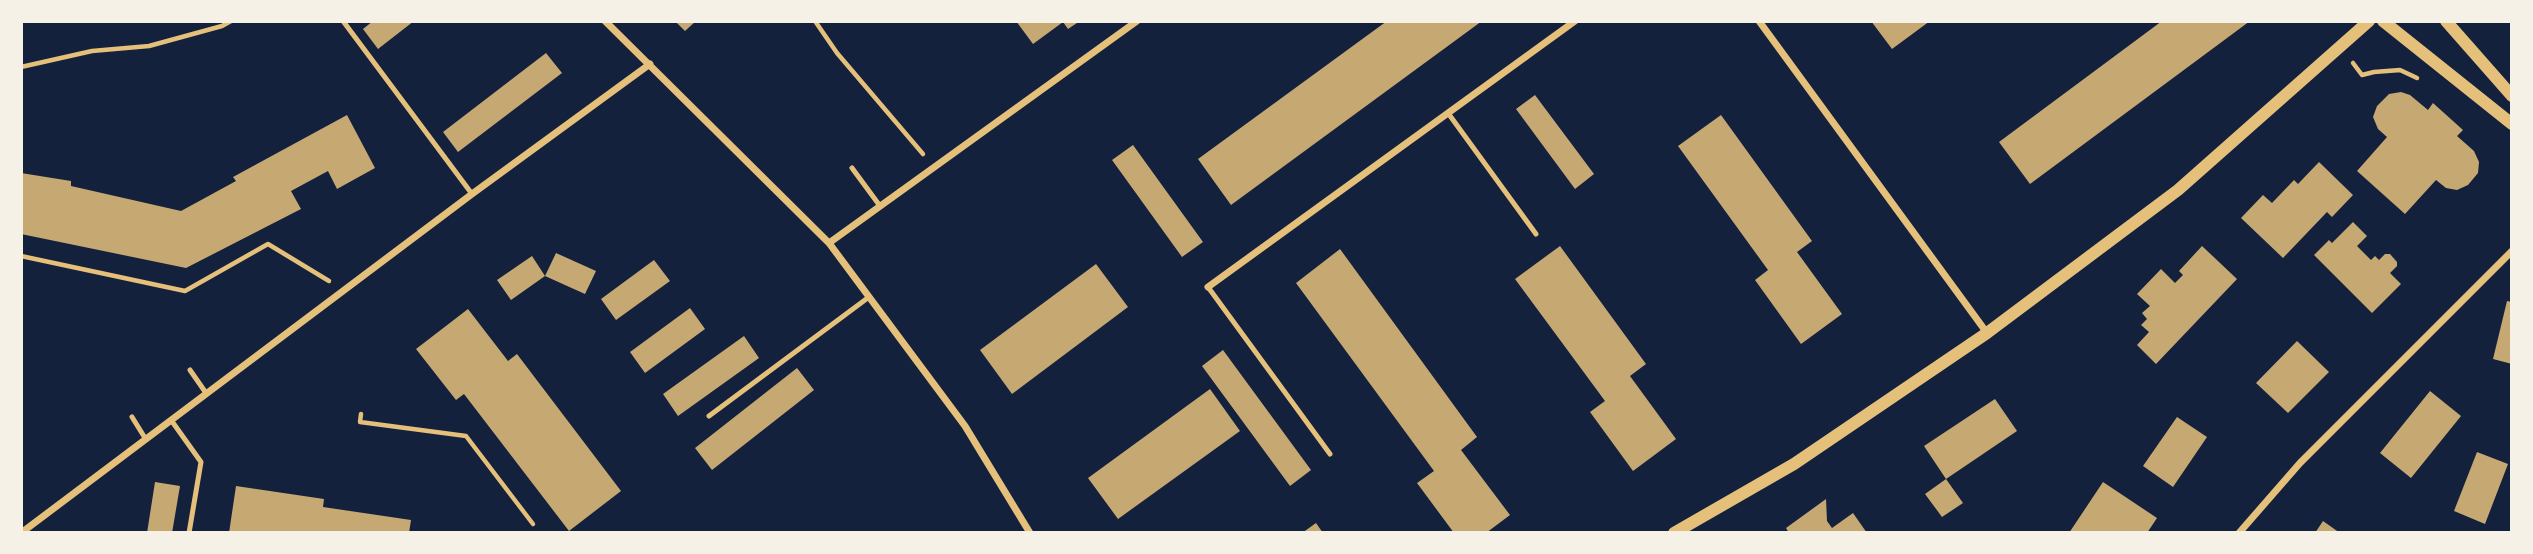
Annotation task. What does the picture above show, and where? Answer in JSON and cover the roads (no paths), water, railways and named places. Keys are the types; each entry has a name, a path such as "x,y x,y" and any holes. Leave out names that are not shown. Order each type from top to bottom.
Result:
{"street":[{"path":"605,21 829,243 965,426 1030,533"},
{"path":"829,243 1137,21"},
{"path":"1208,287 1575,21"},
{"path":"1759,21 1987,334"},
{"path":"1674,533 1794,464 1987,334 2178,190 2369,21"},
{"path":"2383,21 2512,124"},
{"path":"2446,21 2512,96"},
{"path":"21,533 472,194 650,64"},
{"path":"2239,533 2300,463 2512,251"}],"lane":[{"path":"343,21 472,194"},
{"path":"1448,113 1536,234"},
{"path":"852,168 880,206"},
{"path":"1208,287 1330,454"},
{"path":"709,416 869,297"},
{"path":"190,370 206,393"},
{"path":"132,417 145,439"},
{"path":"171,419 201,462 189,533"}]}
